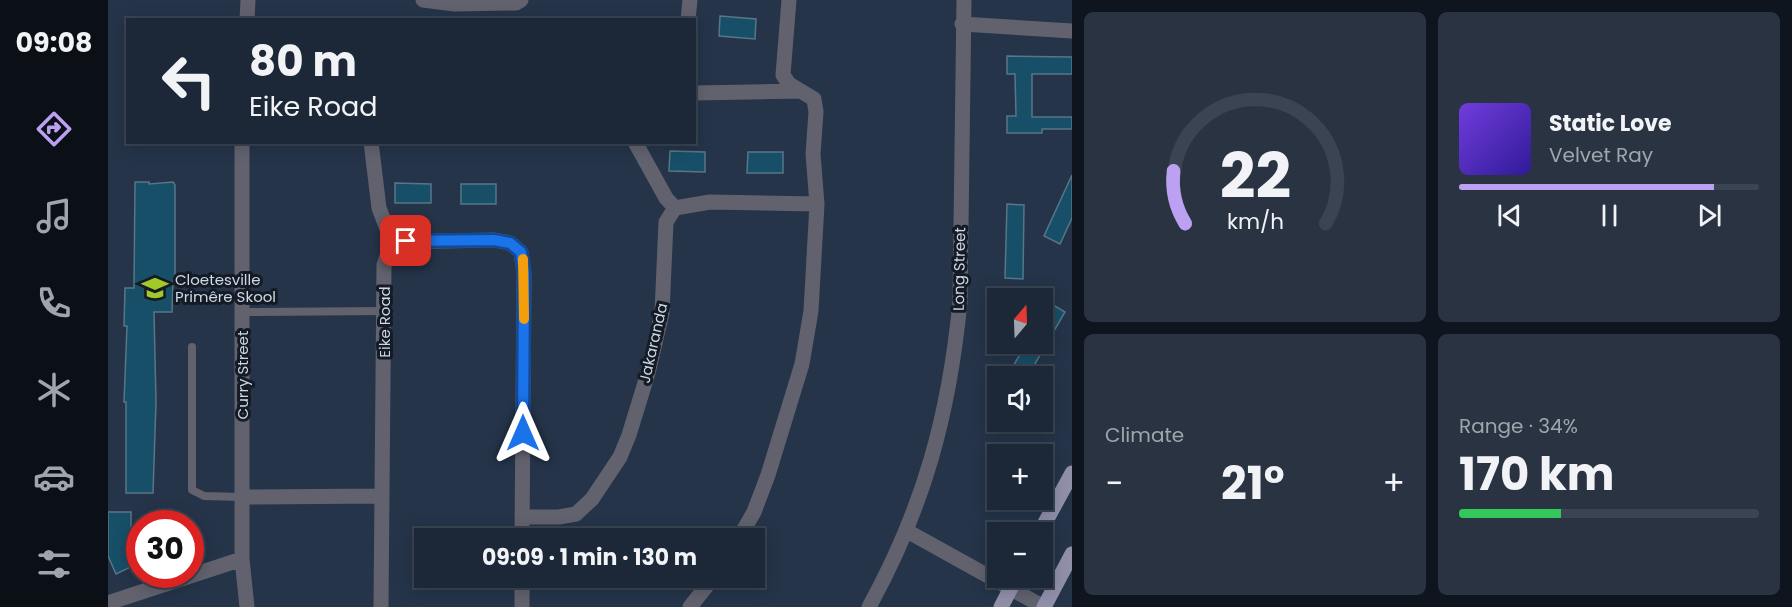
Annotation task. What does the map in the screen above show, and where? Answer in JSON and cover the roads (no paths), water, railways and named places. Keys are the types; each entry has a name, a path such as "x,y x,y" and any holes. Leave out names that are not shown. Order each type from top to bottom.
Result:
{"main road":[{"path":"1045,522 1072,473"},
{"path":"1044,607 1072,555"},
{"path":"1001,607 1010,588"}],"street":[{"path":"247,18 248,0"},
{"path":"423,0 455,12 516,3 521,0"},
{"path":"688,18 690,0"},
{"path":"744,528 754,512 768,476 801,364 811,311 817,204 813,154 815,106 814,99 789,84 783,75 789,0"},
{"name":"Long Street","path":"869,607 888,574 907,531 931,463 947,403 955,352 960,302 964,0"},
{"path":"962,24 1072,31"},
{"path":"696,93 800,91"},
{"name":"Curry Street","path":"242,144 242,559 247,607"},
{"path":"371,144 379,208 392,242 494,240 510,243 521,252 524,273 522,528"},
{"path":"636,144 666,198 675,208 710,202 817,204"},
{"name":"Jakaranda","path":"522,517 559,517 576,514 592,499 620,457 648,373 662,313 666,222 675,208"},
{"name":"Eike Road","path":"381,607 384,265 392,242"},
{"path":"242,497 381,496"},
{"path":"907,531 987,569"},
{"path":"108,603 242,559"},
{"path":"522,588 522,607"},
{"path":"690,607 705,588"},
{"path":"1020,588 1044,607"}],"lane":[{"path":"243,312 385,311"},
{"path":"192,347 192,490 204,496 242,497"}],"place":[{"name":"Cloetesville Primêre Skool","path":"155,288"}]}
